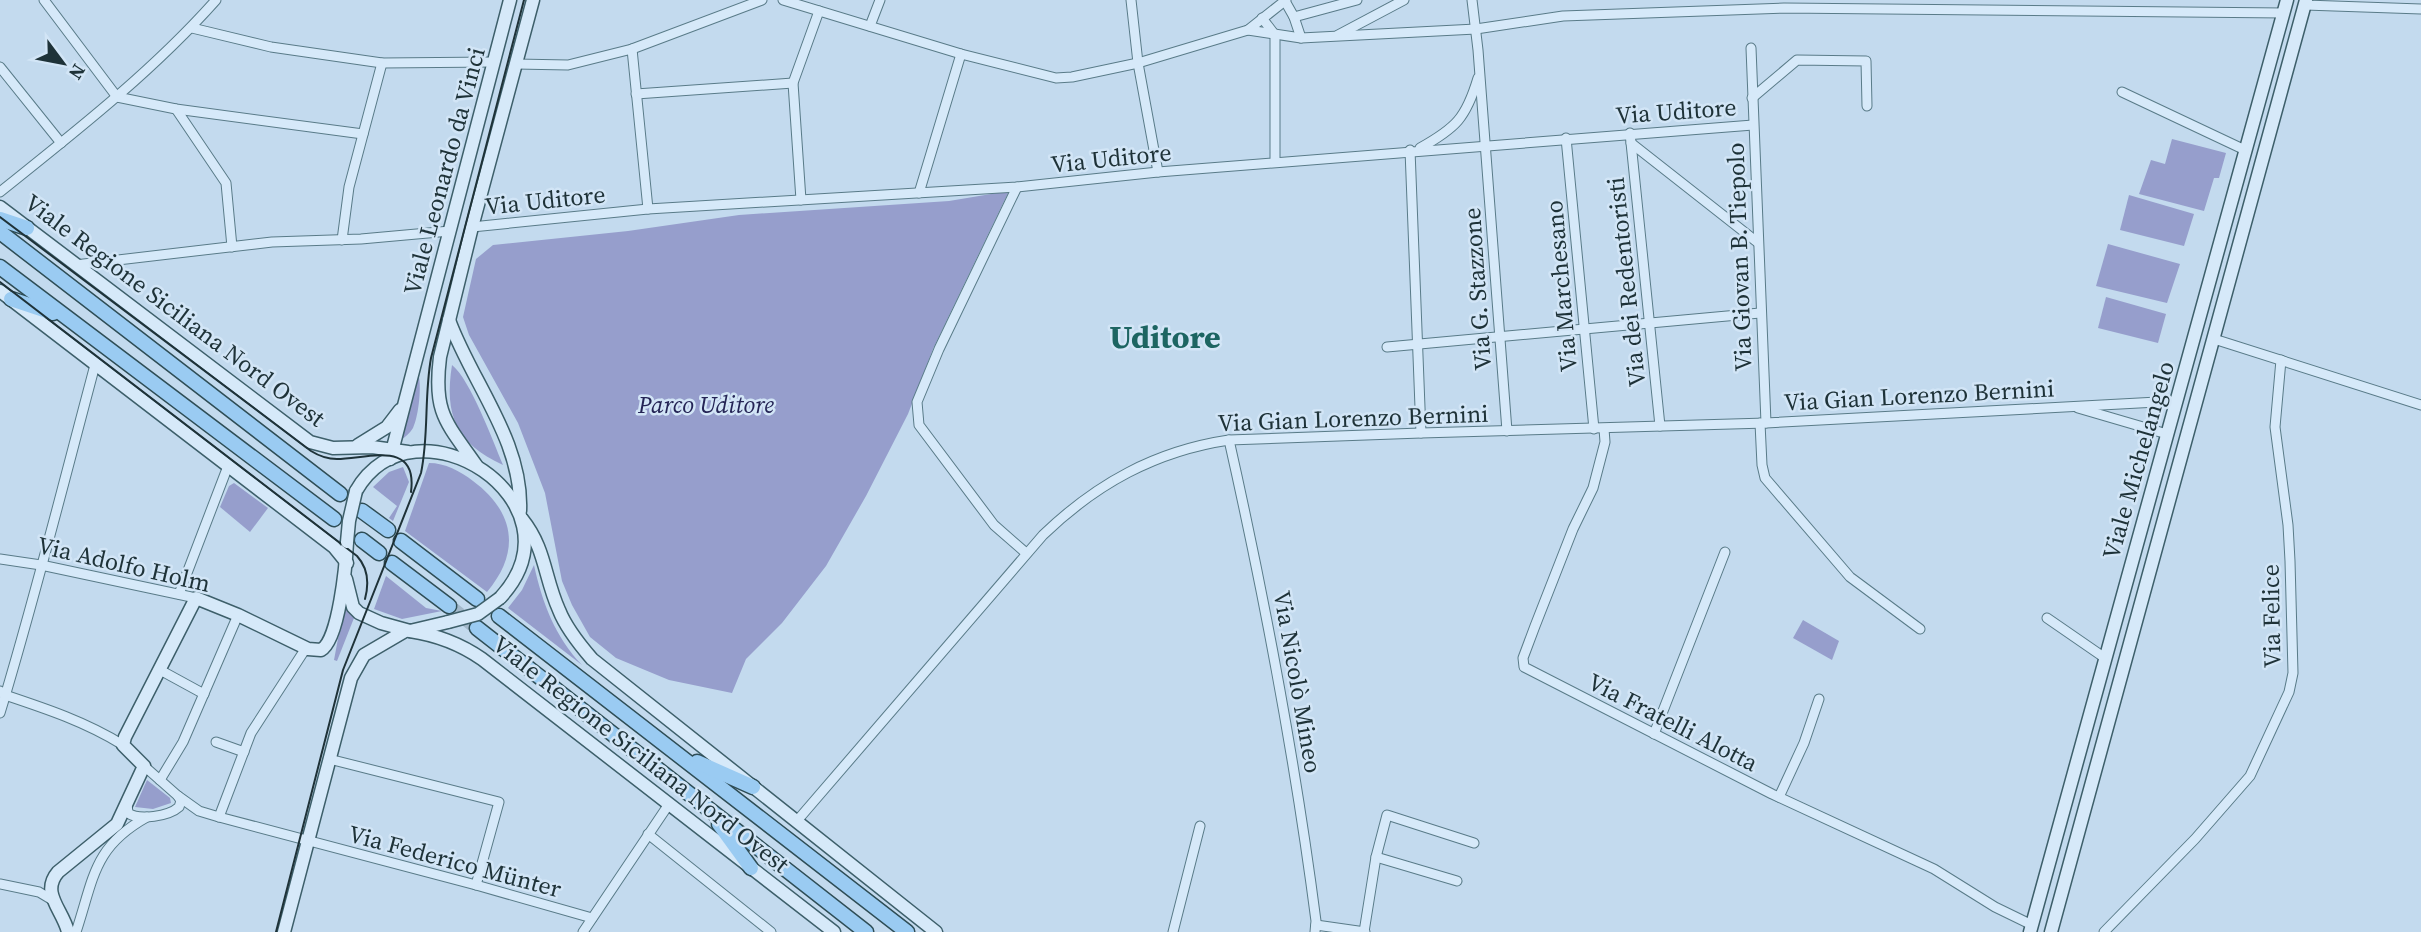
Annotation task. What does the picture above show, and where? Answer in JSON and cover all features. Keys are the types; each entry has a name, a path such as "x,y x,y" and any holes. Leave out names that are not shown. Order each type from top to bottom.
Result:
{"main road":[{"path":"0,219 27,228"},
{"name":"Viale Regione Siciliana Nord Ovest","path":"0,232 340,494"},
{"path":"0,267 334,519"},
{"path":"5,295 67,318"},
{"path":"362,511 388,530"},
{"path":"354,541 379,553"},
{"path":"401,541 477,599"},
{"path":"392,563 449,606"},
{"name":"Viale Regione Siciliana Nord Ovest","path":"499,616 907,932"},
{"name":"Viale Regione Siciliana Nord Ovest","path":"477,628 866,932"},
{"path":"676,753 753,787"},
{"path":"708,808 751,868"}],"street":[{"path":"44,0 117,97 176,109 363,134"},
{"path":"0,192 117,97 192,28 216,0"},
{"name":"Viale Leonardo da Vinci","path":"391,455 510,0"},
{"name":"Viale Leonardo da Vinci","path":"476,465 444,420 437,395 440,357 533,0"},
{"path":"516,64 568,65 632,49 762,0"},
{"path":"783,0 961,54 1056,78 1138,63 1248,30 1286,1 1301,38"},
{"path":"870,26 880,0"},
{"path":"1131,0 1138,63 1158,172"},
{"path":"1294,17 1357,0"},
{"path":"1335,37 1404,0"},
{"name":"Via G. Stazzone","path":"1472,0 1486,145 1507,431"},
{"path":"2306,3 2421,9"},
{"name":"Viale Michelangelo","path":"2051,932 2306,3"},
{"path":"1248,30 1301,38 1335,37 1476,29 1563,16 1747,4 2285,6"},
{"name":"Viale Michelangelo","path":"2031,929 2285,6"},
{"path":"801,201 793,83 819,11"},
{"path":"1262,18 1275,34 1275,162"},
{"path":"192,28 271,47 382,63 494,62"},
{"name":"Via Giovan B. Tiepolo","path":"1751,48 1763,423 1762,465 1765,478 1850,578 1920,629"},
{"path":"632,49 648,209"},
{"path":"919,193 961,54"},
{"path":"1752,98 1797,60 1866,61 1867,106"},
{"path":"342,240 349,187 382,63"},
{"path":"0,67 61,143"},
{"path":"1421,433 1413,150 1447,133 1470,106 1480,73"},
{"path":"636,94 793,83"},
{"path":"2122,92 2245,150"},
{"path":"176,109 226,183 232,247"},
{"name":"Via Uditore","path":"472,227 648,209 1017,187 1413,150 1566,138 1631,138 1753,125"},
{"name":"Via Marchesano","path":"1566,138 1585,329 1599,429"},
{"path":"1631,138 1758,242"},
{"name":"Via dei Redentoristi","path":"1631,138 1660,426"},
{"path":"1017,187 939,349 917,402 919,425 994,525 1026,554"},
{"name":"Viale Regione Siciliana Nord Ovest","path":"0,207 302,437 324,446 372,447 391,455 432,452 476,465"},
{"path":"75,265 232,247 450,231"},
{"path":"2219,247 2238,252"},
{"path":"5,295 334,547 346,567 348,592 356,610 381,624 407,631"},
{"path":"1387,347 1760,313"},
{"path":"284,932 348,686 357,663 373,648 407,631 478,614 500,598 516,576 523,557 521,491 512,457 491,405 460,349 449,320"},
{"path":"2214,339 2421,405"},
{"name":"Via Felice","path":"2104,932 2195,839 2250,776 2289,692 2293,673 2293,634 2289,549 2275,427 2281,360"},
{"path":"0,713 3,693 30,614 40,565 95,365"},
{"path":"350,448 369,440 387,427 405,401"},
{"name":"Via Gian Lorenzo Bernini","path":"796,822 1026,554 1063,516 1105,484 1152,460 1203,444 1229,440 1763,423 2176,401"},
{"name":"Via Gian Lorenzo Bernini","path":"2070,406 2167,434"},
{"name":"Via Fratelli Alotta","path":"1599,429 1605,442 1593,488 1573,529 1522,659 1527,669 1779,797 1934,869 2031,929"},
{"name":"Via Nicolò Mineo","path":"1229,440 1264,598 1287,723 1303,818 1316,929"},
{"path":"219,817 251,733 310,649 325,648 331,640 354,541 349,521 356,491 366,475 391,455"},
{"path":"476,465 498,482 521,515"},
{"path":"179,594 228,466"},
{"name":"Viale Regione Siciliana Nord Ovest","path":"521,515 535,535 559,611 579,645 608,673 936,932"},
{"path":"1654,734 1725,552"},
{"path":"0,572 1,559"},
{"name":"Via Adolfo Holm","path":"1,559 196,598 310,649"},
{"path":"123,745 196,598"},
{"path":"160,780 183,742 238,615"},
{"path":"2047,618 2105,658 2125,663"},
{"name":"Viale Regione Siciliana Nord Ovest","path":"407,631 441,637 469,650 834,932"},
{"path":"160,670 204,694"},
{"path":"3,693 99,730 123,745 178,796 199,811"},
{"path":"1779,797 1804,743 1819,699"},
{"path":"216,742 244,752"},
{"path":"329,760 499,802 476,885"},
{"path":"76,932 99,861 144,766"},
{"path":"172,812 177,810 180,804 178,796"},
{"path":"127,804 127,811 131,816 147,817 172,812 199,811"},
{"path":"583,932 668,804"},
{"name":"Via Federico Münter","path":"199,811 593,918"},
{"path":"1316,929 1364,932 1376,858 1387,815 1474,843"},
{"path":"68,932 50,888 54,878 113,834 147,817"},
{"path":"1173,932 1200,826"},
{"path":"648,834 771,932"},
{"path":"1376,858 1457,881"},
{"path":"0,884 39,892 68,916 80,912 87,898"}],"green space":[{"path":"2172,139 2226,153 2219,178 2214,178 2204,211 2139,194 2151,160 2165,164"},
{"name":"Parco Uditore","path":"1009,191 933,349 908,414 866,496 826,566 782,623 746,659 732,693 669,680 616,658 590,637 562,581 545,493 518,423 469,335 463,317 476,259 493,245 628,231 739,215 949,201"},
{"path":"2129,195 2194,214 2184,246 2120,230"},
{"path":"2108,244 2180,264 2167,303 2096,286"},
{"path":"2106,297 2166,314 2158,343 2098,328"},
{"path":"452,365 473,396 503,465 474,447 457,426 450,399"},
{"path":"418,373 420,392 417,416 413,428 401,440"},
{"path":"429,463 452,468 473,481 498,506 505,519 509,547 498,577 487,592 405,531"},
{"path":"403,467 409,482 393,521 389,518 397,506 373,487 389,472"},
{"path":"234,483 268,508 250,532 220,507 229,486"},
{"path":"534,565 541,592 557,631 582,665 508,608 522,590"},
{"path":"386,576 426,608 442,611 402,619 374,609"},
{"path":"344,607 354,618 337,661 334,660"},
{"path":"1803,620 1839,641 1832,660 1793,638"},
{"path":"147,780 170,798 171,803 153,809 135,807"}],"tunnel":[{"path":"449,606 477,628"}],"tram line":[{"path":"276,932 343,670 421,473 431,358 524,0"},
{"path":"0,217 311,451 334,459 375,455 399,458 407,464 411,475 411,492"},
{"path":"0,282 357,556 367,576 365,599"}],"district":[{"name":"Uditore","path":"1165,337"}]}
